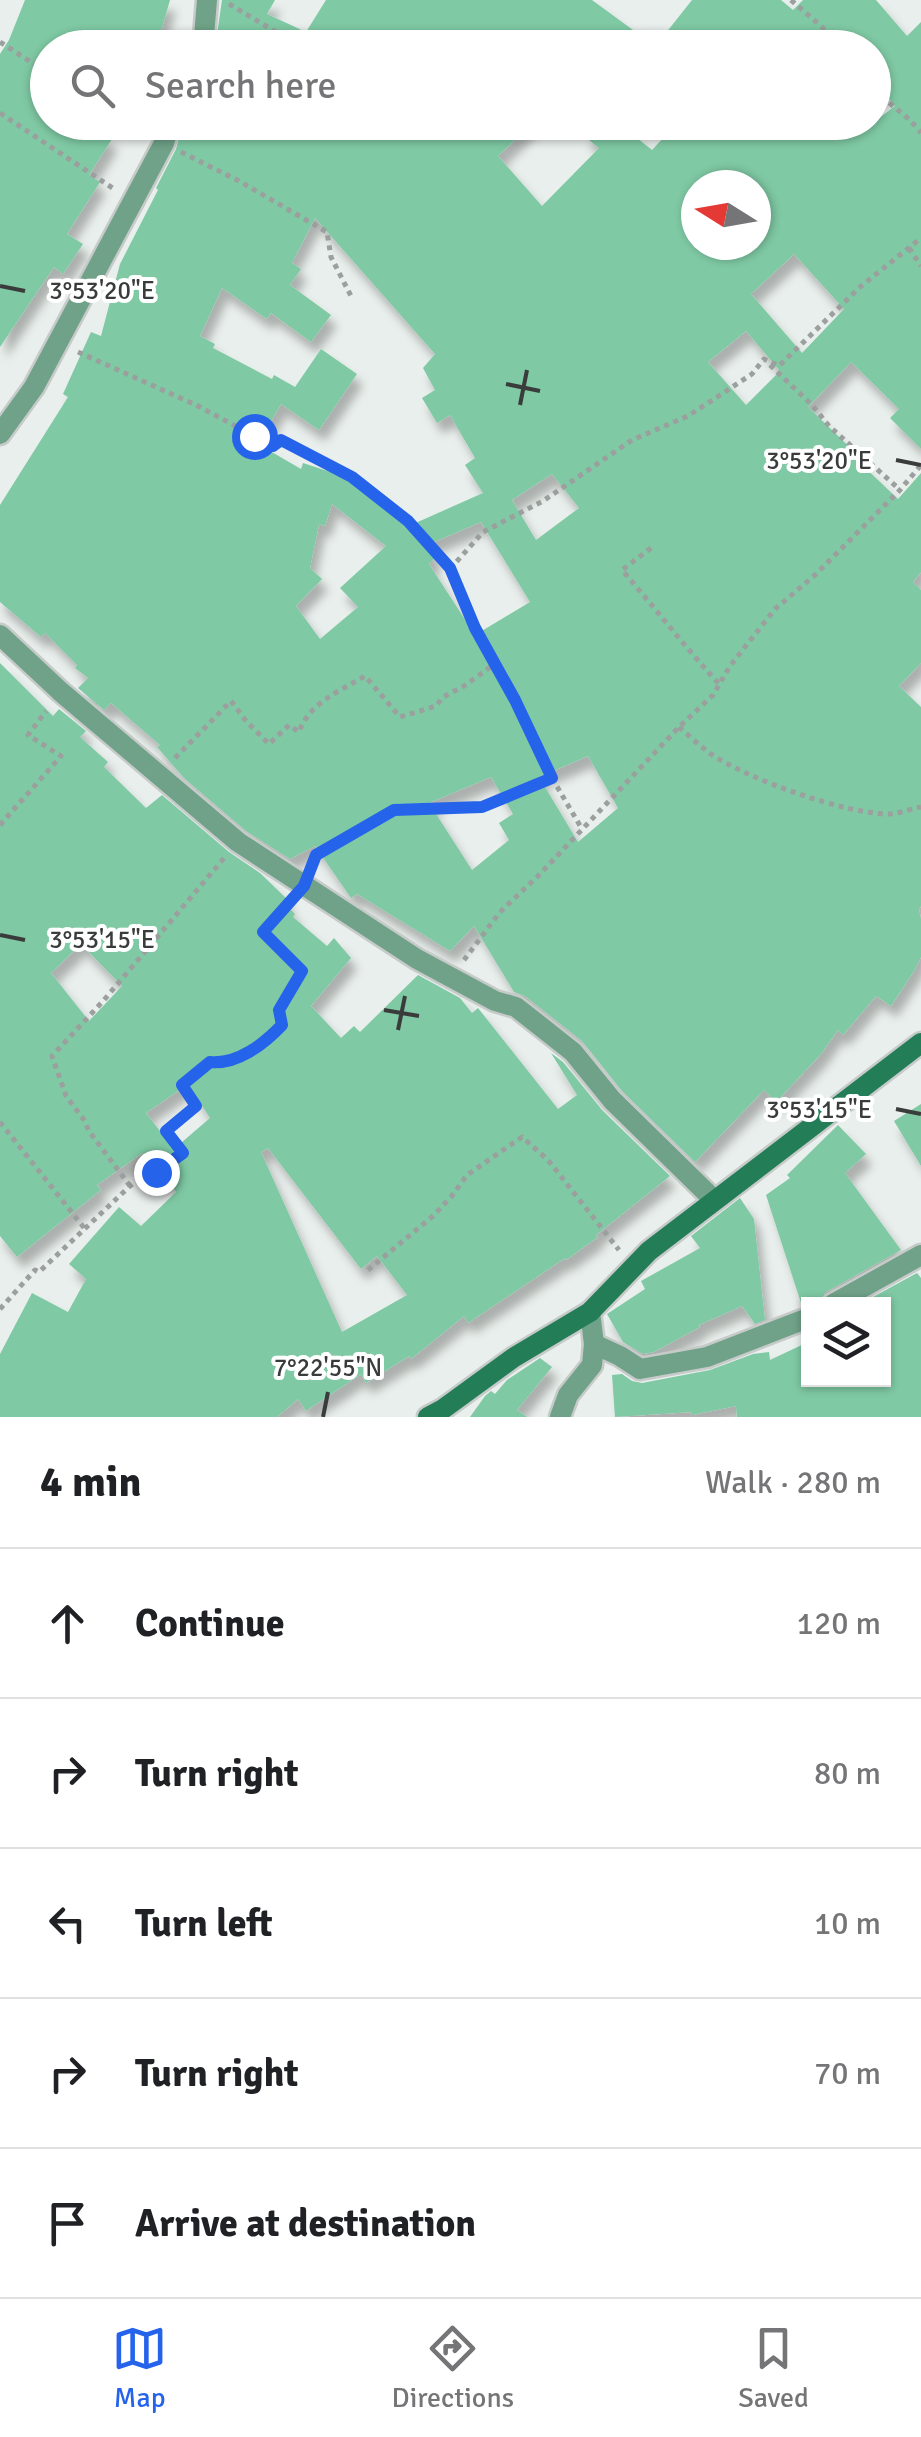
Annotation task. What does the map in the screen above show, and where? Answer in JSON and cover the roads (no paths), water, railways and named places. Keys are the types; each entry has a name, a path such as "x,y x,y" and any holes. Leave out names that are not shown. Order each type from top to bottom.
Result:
{"main road":[{"path":"428,1417 513,1358 590,1312 649,1251 921,1042"}],"street":[{"path":"204,30 207,0"},
{"path":"0,434 34,387 165,140"},
{"path":"0,635 238,842 416,959 495,1001 516,1007 573,1052 612,1100 714,1200"},
{"path":"846,1297 921,1255"},
{"path":"560,1417 568,1395 592,1365 590,1312"},
{"path":"594,1344 640,1369 707,1356 801,1321"}]}
